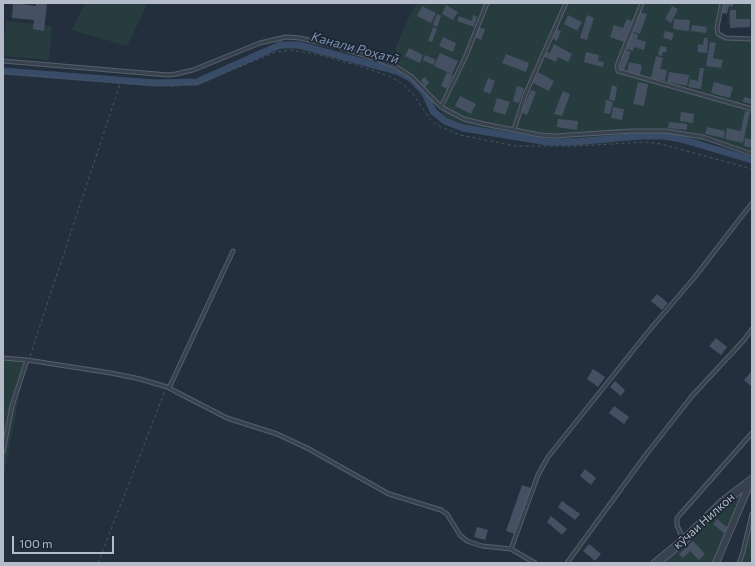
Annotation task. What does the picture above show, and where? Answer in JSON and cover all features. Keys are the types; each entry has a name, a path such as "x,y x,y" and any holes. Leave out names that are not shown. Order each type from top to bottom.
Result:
{"street":[{"name":"кӯчаи Нилкон","path":"656,563 684,540 723,502 752,480"},
{"path":"716,563 752,480"}],"lane":[{"path":"441,107 465,58 487,3"},
{"path":"514,130 527,90 566,3"},
{"path":"642,3 617,66 618,71 752,109"},
{"path":"722,3 717,27 718,34 726,38 752,39"},
{"path":"3,61 168,75 193,70 260,43 293,37 338,47 395,66 412,77 441,107 453,114 469,120 540,135 554,136 632,131 666,131 703,137 752,154"},
{"path":"511,549 538,475 548,457 647,333 694,278 752,203"},
{"path":"168,387 232,251"},
{"path":"567,563 644,456 692,396 744,340 752,329"},
{"path":"3,358 111,373 168,387 227,418 277,434 307,448 389,494 441,510 450,518 460,535 467,541 482,546 511,549 535,563"},
{"path":"3,452 12,406 28,361"},
{"path":"684,540 677,525 677,518 752,433"},
{"path":"739,563 752,514"}],"path":[{"path":"3,73 120,84 176,86 200,83 271,53 291,50 315,54 366,68 391,77 401,83 413,94 435,124 460,135 486,141 526,146 578,146 645,142 661,144 752,169"},
{"path":"28,361 120,84"},
{"path":"98,563 168,387"}],"green space":[{"path":"85,3 148,3 127,46 72,30"},
{"path":"417,3 722,3 717,27 718,34 726,38 752,39 752,156 704,141 666,133 631,134 555,140 472,127 445,117 440,108 436,106 427,90 396,67 396,47"},
{"path":"730,3 752,3 752,25 727,24"},
{"path":"6,21 52,26 49,60 3,56 3,40"},
{"path":"3,358 24,359 17,408 3,480"},
{"path":"746,488 739,506 734,531 719,563 664,563"},
{"path":"752,526 752,563 740,563 750,534"}],"building":[{"path":"13,3 36,6 36,3 47,3 44,31 33,29 34,20 12,18"},
{"path":"724,3 733,3 733,7 729,6 727,14 722,13"},
{"path":"446,5 458,12 453,20 442,14"},
{"path":"422,6 436,13 431,23 417,16"},
{"path":"672,6 678,9 671,23 665,19"},
{"path":"730,10 736,10 736,19 750,19 750,27 730,28"},
{"path":"640,12 647,14 640,34 633,32"},
{"path":"437,14 441,16 437,27 433,25"},
{"path":"473,15 477,17 474,27 457,21 459,16 472,21"},
{"path":"568,15 582,22 577,31 564,24"},
{"path":"587,15 594,18 587,40 580,38"},
{"path":"627,19 632,21 624,42 610,37 614,25 623,28"},
{"path":"674,19 690,20 689,31 673,29"},
{"path":"692,25 707,27 706,33 691,31"},
{"path":"433,27 437,29 432,42 428,41"},
{"path":"478,27 485,29 481,40 474,37"},
{"path":"557,29 561,31 557,41 553,39"},
{"path":"665,31 674,33 672,40 663,38"},
{"path":"631,32 638,35 637,39 646,42 644,50 634,47 633,51 625,49"},
{"path":"443,37 456,43 453,52 439,46"},
{"path":"704,38 708,38 707,53 698,52 698,44 703,45"},
{"path":"710,42 716,43 713,58 723,60 721,68 706,66"},
{"path":"554,44 572,54 568,62 558,57 556,62 545,57 547,52 550,53"},
{"path":"660,46 667,47 666,52 663,52 662,56 658,55"},
{"path":"409,48 423,55 420,63 405,56"},
{"path":"626,50 631,52 624,71 619,69"},
{"path":"586,52 599,55 598,61 604,62 603,67 584,62"},
{"path":"440,53 458,61 452,74 434,66"},
{"path":"506,54 529,63 526,72 502,63"},
{"path":"425,55 436,60 433,65 423,60"},
{"path":"656,56 663,58 660,69 667,70 665,81 651,78"},
{"path":"629,62 642,65 640,75 627,73"},
{"path":"700,68 704,68 701,89 688,87 690,79 698,81"},
{"path":"447,72 453,75 447,89 441,86"},
{"path":"538,72 554,81 549,91 533,83"},
{"path":"669,72 689,75 687,86 667,82"},
{"path":"425,77 429,83 425,87 421,80"},
{"path":"488,78 495,81 490,94 483,91"},
{"path":"638,82 648,84 644,106 633,104"},
{"path":"714,82 733,87 730,98 711,93"},
{"path":"612,85 617,87 615,101 609,100"},
{"path":"517,86 524,88 519,103 513,101"},
{"path":"531,90 536,92 527,115 521,112"},
{"path":"563,91 570,94 562,116 554,114"},
{"path":"460,96 476,104 471,114 455,106"},
{"path":"744,97 752,99 752,104 743,102"},
{"path":"497,98 510,102 505,115 493,111"},
{"path":"606,100 613,102 610,114 604,113"},
{"path":"613,107 624,109 622,120 611,118"},
{"path":"745,111 750,112 743,143 725,139 727,128 741,131"},
{"path":"681,112 694,114 693,123 680,121"},
{"path":"558,119 578,121 577,130 557,127"},
{"path":"669,122 687,124 687,130 668,128"},
{"path":"707,127 725,131 724,138 705,134"},
{"path":"745,138 752,140 752,148 744,146"},
{"path":"657,294 668,303 662,310 651,301"},
{"path":"716,338 727,347 721,355 709,346"},
{"path":"593,369 605,377 598,387 587,379"},
{"path":"752,371 752,387 744,380"},
{"path":"615,381 625,390 621,396 610,387"},
{"path":"614,406 629,417 624,424 609,413"},
{"path":"585,469 596,478 591,485 580,476"},
{"path":"522,485 531,488 515,534 506,531"},
{"path":"562,501 580,514 575,520 558,507"},
{"path":"551,516 567,529 562,535 547,522"},
{"path":"717,519 728,528 724,533 713,524"},
{"path":"477,527 488,530 485,540 474,537"},
{"path":"693,541 705,554 699,560 690,551 683,558 679,554"},
{"path":"589,544 601,554 595,561 583,551"}],"waterway":[{"name":"Канали Роҳатӣ","path":"3,71 155,83 197,82 280,45 299,45 397,71 411,78 425,93 433,111 445,121 463,128 548,142 575,142 641,136 664,136 681,139 752,160"}]}
